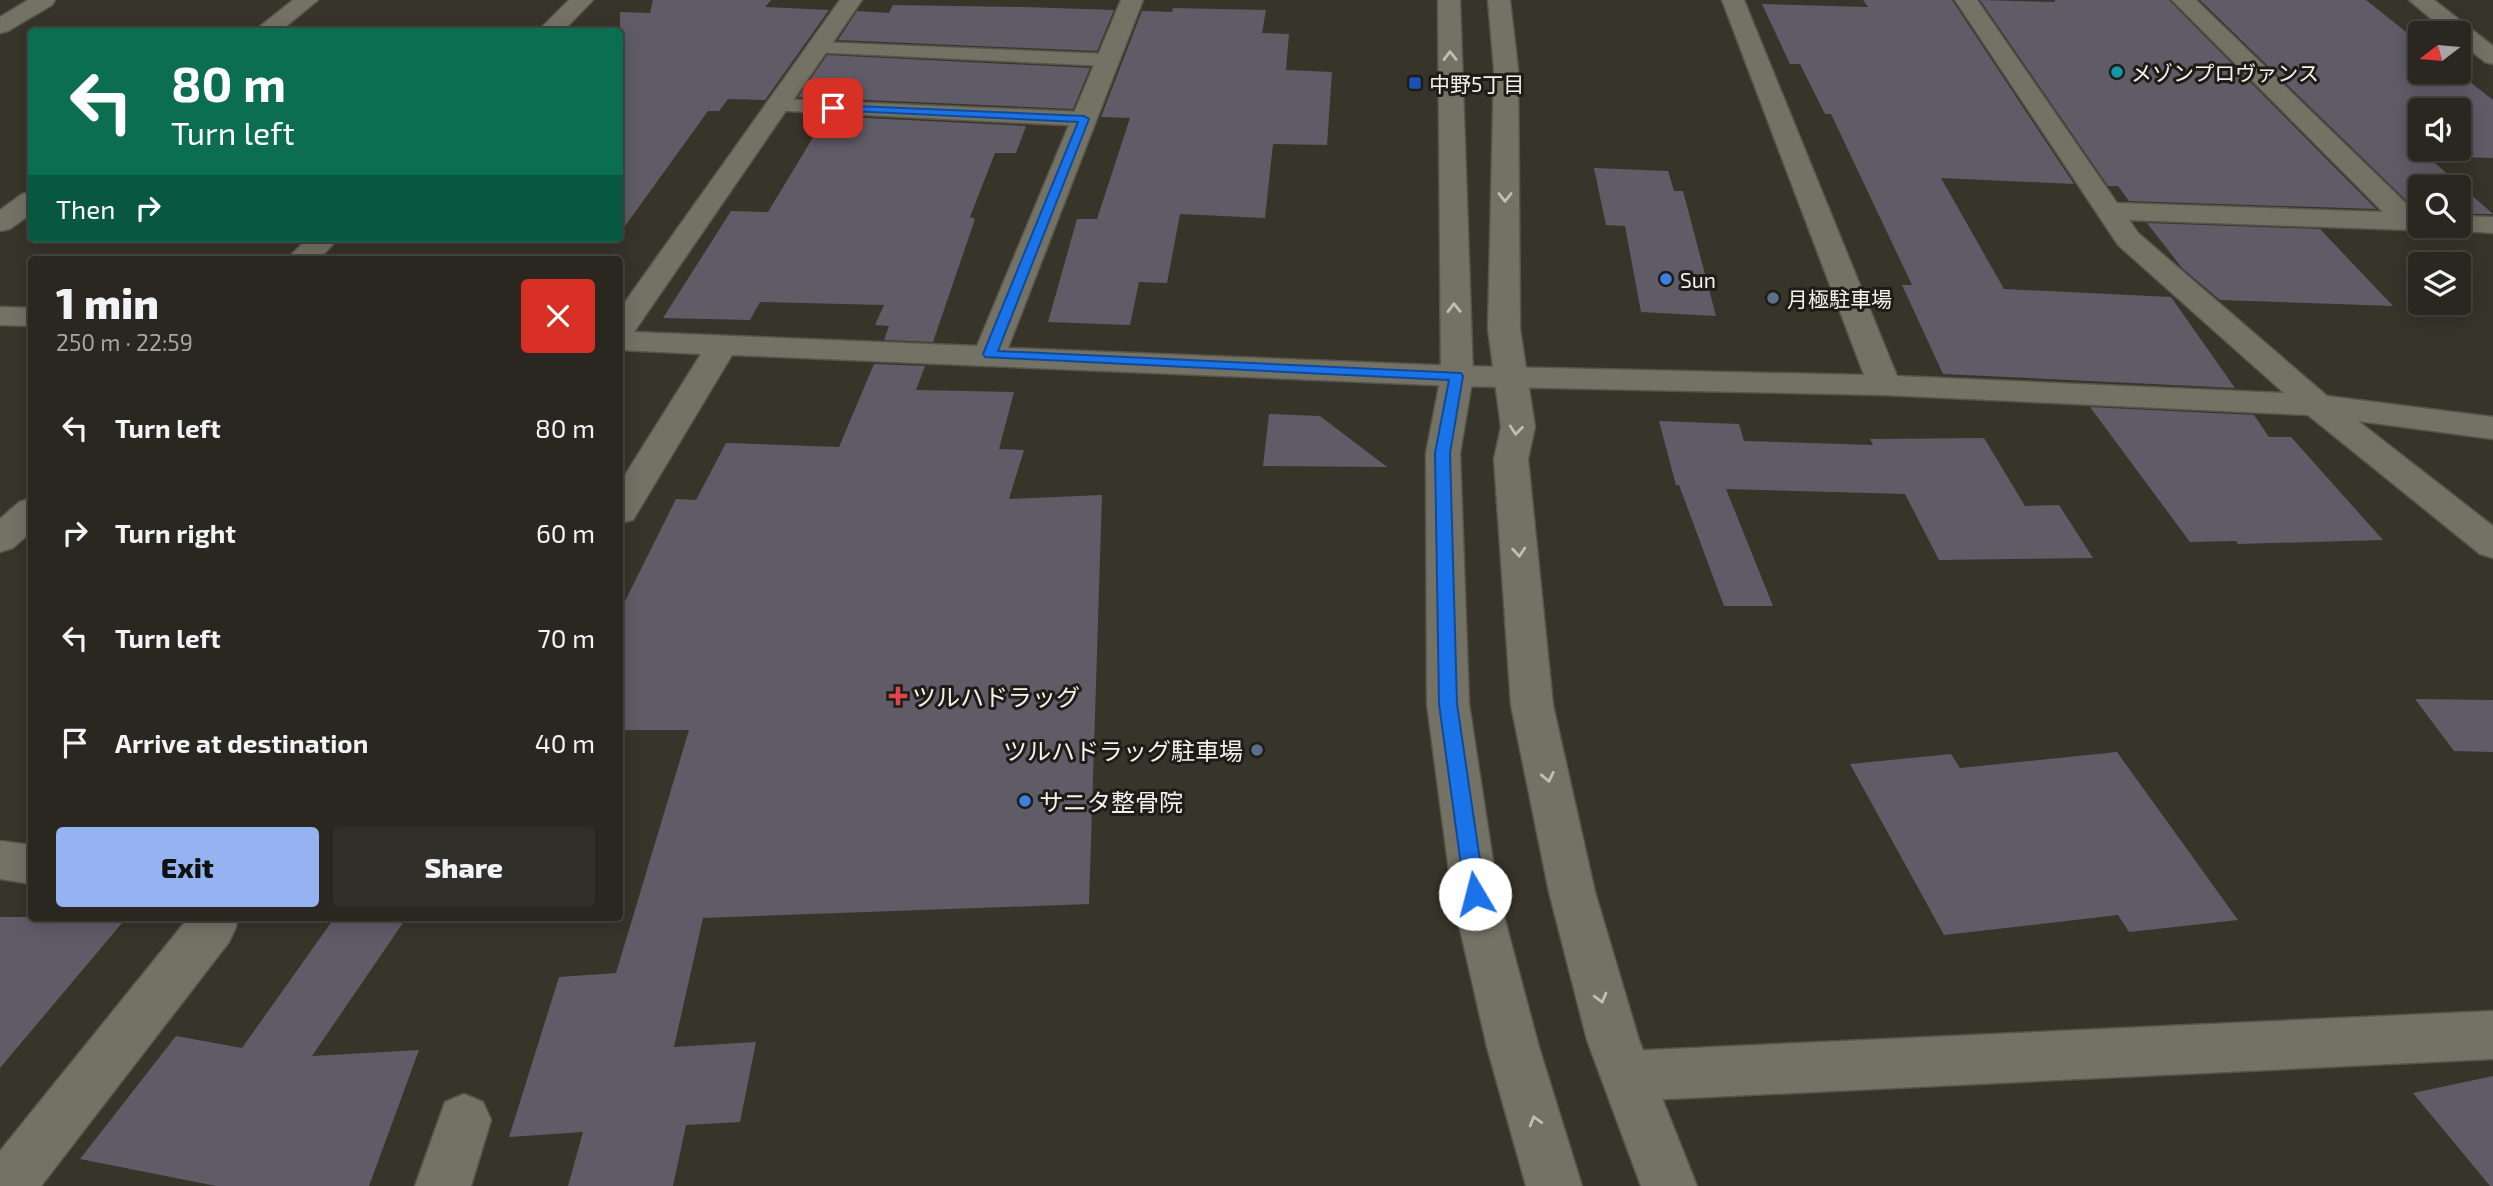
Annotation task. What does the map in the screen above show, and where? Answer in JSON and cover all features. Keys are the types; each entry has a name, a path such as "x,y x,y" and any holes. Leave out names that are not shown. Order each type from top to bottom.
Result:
{"street":[{"path":"0,26 44,0"},
{"path":"269,28 307,0"},
{"path":"552,28 582,0"},
{"path":"623,326 851,0"},
{"path":"990,354 1132,0"},
{"path":"1449,0 1457,376 1443,453 1448,704 1475,894 1513,1046 1554,1186"},
{"path":"1499,0 1506,69 1504,329 1513,376 1518,427 1511,459 1532,705 1572,892 1613,1040 1669,1186"},
{"path":"1733,0 1884,385"},
{"path":"1966,0 2128,239 2317,405 2493,545"},
{"path":"2183,0 2408,215"},
{"path":"2420,0 2493,57"},
{"path":"0,223 28,203"},
{"path":"2108,211 2408,222"},
{"path":"2471,224 2493,225"},
{"path":"305,256 321,242"},
{"path":"0,316 28,317"},
{"path":"623,341 990,354 1457,376 1884,385 2317,405 2493,428"},
{"path":"623,506 723,344"},
{"path":"0,860 28,864"},
{"path":"7,1186 212,928 213,921"},
{"path":"1627,1076 2493,1035"},
{"path":"443,1186 464,1120"}],"lane":[{"path":"818,48 1108,60"},
{"path":"777,105 1084,119"}],"building":[{"path":"653,0 771,0 765,7 829,10 765,100 728,99 719,111 708,111 623,229 623,28 620,28 620,12 650,13"},
{"path":"1863,0 1952,0 2074,184 1941,178 2004,289 2171,297 2235,388 1943,374 1902,285 1912,285 1831,114 1825,114 1800,64 1790,64 1762,4 1868,7"},
{"path":"1980,0 2169,0 2376,209 2129,201 2118,186 2108,186"},
{"path":"2200,0 2366,0 2408,33 2408,84 2471,83 2493,100 2493,158 2471,157 2471,98 2408,98 2408,161 2433,161 2449,175 2408,175 2408,202"},
{"path":"893,5 1114,10 1097,51 838,40 857,11 889,13"},
{"path":"1173,8 1266,10 1262,33 1289,34 1286,70 1332,72 1327,145 1273,144 1265,218 1180,214 1167,283 1139,282 1130,325 1048,322 1077,219 1097,219 1130,118 1101,117 1142,11 1172,12"},
{"path":"827,55 1090,68 1073,109 798,97"},
{"path":"826,116 1026,126 1016,153 995,153 970,217 975,219 933,342 884,340 889,326 875,325 884,305 760,302 750,320 663,318 731,211 768,212"},
{"path":"1594,168 1668,171 1674,191 1683,191 1716,316 1641,312 1625,226 1606,225"},
{"path":"2471,195 2493,214 2471,214"},
{"path":"2147,223 2320,229 2393,306 2220,300 2182,268"},
{"path":"874,364 925,366 916,390 1014,392 999,449 1024,450 1009,499 1102,495 1089,904 703,918 674,1047 756,1042 740,1122 686,1125 673,1186 568,1186 583,1132 509,1137 559,977 616,973 689,730 623,730 623,605 676,499 696,500 726,443 839,447"},
{"path":"2090,407 2254,415 2269,437 2291,437 2383,540 2238,544 2236,541 2190,542"},
{"path":"1269,414 1320,416 1387,467 1263,466"},
{"path":"1659,421 1739,424 1744,441 1873,445 1870,439 1984,438 2025,506 2059,505 2093,558 1939,560 1905,494 1726,489 1773,606 1724,606 1679,485 1676,485"},
{"path":"2415,699 2493,700 2493,752 2454,751"},
{"path":"2117,752 2238,920 2129,932 2118,915 1944,935 1850,764 1951,754 1960,768"},
{"path":"0,917 28,917 28,921 124,921 0,1068"},
{"path":"332,921 404,921 312,1056 419,1050 369,1186 216,1186 80,1159 176,1036 242,1048"},
{"path":"2493,1076 2493,1186 2490,1186 2413,1093"}],"place":[{"name":"メゾンプロヴァンス","path":"2117,72"},
{"name":"中野5丁目","path":"1415,83"},
{"name":"Sun","path":"1666,279"},
{"name":"月極駐車場","path":"1773,298"},
{"name":"ツルハドラッグ","path":"898,696"},
{"name":"ツルハドラッグ駐車場","path":"1257,750"},
{"name":"サニタ整骨院","path":"1025,801"}],"route":[{"path":"833,108 1084,119 990,354 1457,376 1443,453 1448,704 1475,894"}]}
